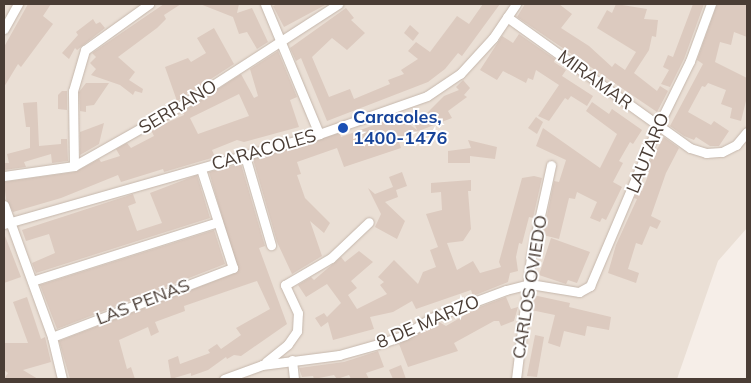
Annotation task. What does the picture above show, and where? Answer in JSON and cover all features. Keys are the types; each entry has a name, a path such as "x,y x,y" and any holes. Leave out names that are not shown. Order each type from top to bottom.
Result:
{"street":[{"path":"4,29 18,4"},
{"path":"74,166 73,91 85,50 149,4"},
{"path":"265,4 319,134"},
{"name":"SERRANO","path":"4,176 74,166 182,106 338,4"},
{"name":"CARACOLES","path":"7,223 319,134 397,108 439,89 460,74 479,55 516,4"},
{"name":"LAUTARO","path":"574,292 587,289 595,280 658,126 690,61 712,4"},
{"name":"MIRAMAR","path":"507,17 683,144 698,152 722,152 736,145 747,132"},
{"path":"244,156 271,245"},
{"name":"CARLOS OVIEDO","path":"516,379 530,284 531,257 551,165"},
{"path":"32,281 218,222 201,168"},
{"path":"4,205 7,223 32,281 52,336 62,379"},
{"name":"LAS PENAS","path":"52,336 233,268 218,222"},
{"path":"262,365 277,355 297,331 298,313 285,284 331,258 369,222"},
{"name":"8 DE MARZO","path":"224,379 262,365 339,355 382,343 469,303 530,284 574,292"},
{"path":"292,360 294,379"}],"shaded area":[{"path":"4,4 747,4 747,228 718,261 677,379 4,379"}],"building":[{"path":"28,4 51,4 43,16 53,24 21,67 18,64 4,87 4,47"},
{"path":"164,4 181,4 164,15 166,19 157,28 118,57 135,72 129,80 143,89 142,93 135,91 133,95 120,85 91,75 96,69 90,63 96,57 92,53"},
{"path":"200,4 239,4 237,13 252,8 268,42 257,49 247,32 239,34 233,17"},
{"path":"278,4 327,4 284,27 273,6"},
{"path":"483,4 500,4 462,56 458,53 445,69 428,82 327,121 301,58 296,61 290,48 346,8 354,18 351,20 365,33 347,50 332,38 312,57 329,97 350,89 354,99 390,84 388,80 404,74 401,70 418,59 408,51 416,42 430,52 457,16 469,24"},
{"path":"525,4 559,4 572,14 561,28 589,46 612,67 615,63 625,70 636,52 597,28 607,10 612,13 616,4 647,9 644,19 658,20 656,37 652,36 649,50 634,73 657,91 660,86 668,91 657,112 517,17"},
{"path":"693,4 704,4 684,59 670,87 661,84 669,70 663,67 668,55 673,57"},
{"path":"717,4 747,5 747,37 734,32 731,45 720,42 715,62 747,78 747,97 741,121 730,118 732,108 721,104 726,90 708,83 705,87 702,86 688,112 711,125 714,121 729,131 719,146 710,146 696,137 694,140 684,136 670,126 703,64 697,60"},
{"path":"93,19 96,24 100,22 105,28 77,50 75,48 69,59 62,53 78,35 76,32"},
{"path":"410,25 419,33 413,41 404,33"},
{"path":"214,28 234,64 177,101 165,67 188,58 191,62 206,53 197,38"},
{"path":"519,34 555,59 554,62 566,70 562,76 593,96 587,106 571,96 568,100 565,98 549,121 538,116 559,85 536,70 533,80 528,78 526,83 503,71 497,80 480,70 502,36 513,43"},
{"path":"278,51 297,97 290,100 299,127 244,142 237,140 212,150 215,157 164,172 163,169 121,182 118,175 61,198 13,212 6,199 4,182 75,172 99,159 101,162 120,156 116,149 127,143 131,148 154,136 151,130 184,115 183,112 241,74 254,98 258,96 250,69","holes":["239,94 249,116 198,134 190,118"]},
{"path":"463,80 470,88 464,95 467,97 448,111 452,118 398,139 401,148 344,167 337,148 297,162 301,174 297,175 305,198 330,223 324,233 310,221 322,256 292,274 277,242 253,159 340,133 341,137 399,116 417,130 415,125 444,96 459,90 456,87"},
{"path":"86,83 109,83 94,105 86,106 86,112 80,111 79,92"},
{"path":"62,91 67,91 67,110 58,109 58,95"},
{"path":"37,102 39,146 61,144 61,139 67,139 68,161 52,163 51,154 24,162 26,167 4,170 4,163 9,163 7,154 30,148 30,127 26,127 23,103"},
{"path":"592,102 609,114 612,109 642,130 633,144 630,142 619,161 623,163 613,182 622,187 606,220 602,218 600,222 590,218 597,202 577,192 575,199 569,198 559,239 543,235 554,181 559,182 566,160 536,146 543,128 600,168 617,134 586,111"},
{"path":"536,117 543,122 537,134 528,128"},
{"path":"104,123 99,144 80,155 80,132"},
{"path":"664,137 679,148 666,173 651,216 661,221 657,229 650,226 642,245 636,243 628,269 639,273 636,283 608,273 616,245 637,199 634,198 638,189 642,191 649,173 646,171 649,163"},
{"path":"468,140 497,147 495,159 470,156 470,163 448,163 448,151 471,148"},
{"path":"241,164 265,246 259,248 287,324 241,356 234,355 227,359 226,357 208,370 191,376 191,373 171,379 168,360 178,356 180,364 210,353 208,350 217,344 221,349 241,335 236,328 270,309 257,281 184,306 185,311 155,322 159,332 151,336 148,327 119,340 127,369 131,367 135,379 70,379 59,341 238,272 209,172"},
{"path":"402,172 407,186 396,190 398,197 385,202 405,221 397,239 375,227 381,214 368,188 375,194 393,187 389,177"},
{"path":"197,175 210,218 36,273 32,263 55,253 49,234 26,241 22,230 133,194 136,203 128,206 137,231 162,223 150,193"},
{"path":"534,176 542,178 533,218 529,217 522,244 519,243 516,257 518,271 510,273 508,282 473,296 471,290 416,309 412,301 393,312 370,317 374,329 333,340 328,322 321,327 315,318 324,313 327,317 341,303 327,284 306,297 298,285 311,277 314,280 341,257 345,262 359,251 373,262 351,281 357,288 348,295 357,309 387,294 380,285 384,282 378,277 394,260 418,284 423,272 436,267 430,250 438,247 426,214 442,210 441,192 431,193 431,183 471,180 471,191 468,191 471,229 463,241 447,243 457,270 473,261 480,273 501,267 499,262 522,178"},
{"path":"214,230 225,264 57,329 40,285"},
{"path":"4,237 21,277 4,283"},
{"path":"551,238 590,252 577,283 568,280 566,284 539,275"},
{"path":"533,295 570,303 569,307 611,317 609,330 587,326 585,336 564,331 560,347 548,343 555,315 531,310"},
{"path":"27,297 41,339 45,337 51,362 23,370 38,379 4,379 8,373 4,370 4,343 28,343 13,302"},
{"path":"506,297 511,309 518,307 514,321 501,326 499,321 494,321 454,343 458,351 408,367 399,344 439,322 446,326 477,308"},
{"path":"535,335 544,337 537,377 527,376"},
{"path":"378,351 384,367 366,373 369,379 351,379 349,375 337,379 334,375 314,379 313,376 302,377 299,368 344,362"},
{"path":"401,365 406,379 393,379 389,370"}],"place":[{"name":"Caracoles, 1400-1476","path":"343,128"}]}
